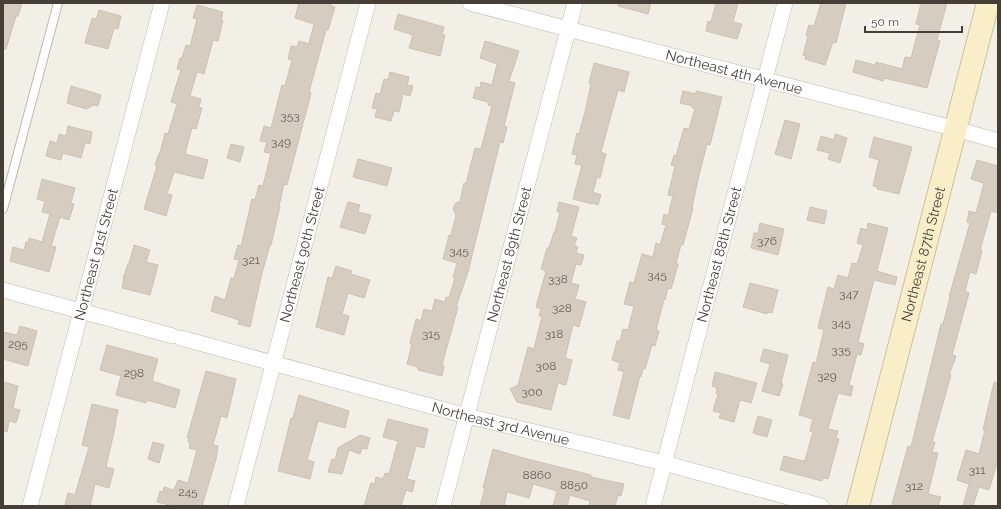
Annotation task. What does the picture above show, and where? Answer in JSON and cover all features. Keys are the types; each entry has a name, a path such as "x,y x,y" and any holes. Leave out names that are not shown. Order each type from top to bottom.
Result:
{"street":[{"name":"Northeast 91st Street","path":"30,506 162,3"},
{"name":"Northeast 90th Street","path":"236,506 368,3"},
{"name":"Northeast 4th Avenue","path":"470,3 998,141"},
{"name":"Northeast 89th Street","path":"443,506 575,3"},
{"name":"Northeast 88th Street","path":"653,506 784,3"},
{"name":"Northeast 87th Street","path":"858,506 988,3"},
{"name":"Northeast 3rd Avenue","path":"3,290 467,416 664,463 821,506"}],"lane":[{"path":"3,209 58,3"}],"building":[{"path":"3,3 22,3 18,16 16,16 6,49 3,49"},
{"path":"299,3 331,3 330,5 335,7 328,30 326,30 309,92 311,93 287,185 284,184 271,245 262,273 250,327 238,324 239,320 211,311 215,296 225,300 231,278 234,279 239,260 234,259 238,245 241,246 252,199 255,200 259,185 263,186 271,153 264,152 267,142 260,141 264,126 271,128 282,85 285,86 292,60 288,59 291,46 297,47 299,41 309,44 314,24 295,18"},
{"path":"619,3 651,3 648,14 618,6"},
{"path":"716,3 738,3 733,22 742,24 737,39 706,31 708,21 711,22"},
{"path":"821,3 846,3 836,43 833,42 825,65 805,59 806,56 803,55 809,25 814,26"},
{"path":"921,3 947,3 937,40 940,41 927,88 884,78 883,81 853,72 856,60 875,65 876,62 902,69 905,57 911,58 920,25 916,24"},
{"path":"197,5 223,12 221,20 223,20 218,41 213,40 204,74 197,72 190,96 201,99 199,107 202,108 196,129 192,128 185,154 208,160 203,179 174,172 167,194 172,195 166,216 144,209 165,133 168,134 177,104 171,102 181,70 177,69 186,45 190,46 197,19 193,18"},
{"path":"99,10 121,16 118,29 114,28 108,49 85,43 92,18 96,19"},
{"path":"398,14 444,27 442,34 445,35 440,56 409,48 413,35 394,29"},
{"path":"485,41 519,51 509,81 515,83 504,126 507,127 503,143 500,142 468,272 456,307 458,307 442,365 444,366 442,376 418,370 418,367 407,364 416,319 421,321 424,309 432,311 435,299 445,302 446,297 449,298 455,278 453,277 457,263 443,259 456,215 453,208 456,203 460,202 464,183 466,184 475,148 481,149 492,106 488,105 488,102 473,98 476,87 480,88 481,82 492,85 497,64 480,58"},
{"path":"594,63 629,72 624,92 618,90 601,152 606,154 600,178 597,177 593,192 601,195 598,205 573,199 582,165 575,164 577,155 572,154 577,133 579,134 585,112 591,84 589,83"},
{"path":"390,72 409,77 407,85 413,86 410,96 403,94 399,112 394,111 391,121 375,117 377,109 372,108 376,93 380,94 384,79 388,80"},
{"path":"71,86 101,95 98,106 94,105 86,109 67,103"},
{"path":"683,91 696,94 696,91 722,97 710,145 707,144 698,179 693,208 683,245 681,245 676,263 678,264 674,279 671,289 668,288 665,300 664,299 656,330 659,331 655,346 652,345 645,369 643,369 641,377 640,376 629,419 613,415 624,372 618,370 620,363 612,360 617,341 620,341 623,329 628,330 634,306 624,304 630,282 634,283 642,254 653,257 656,243 660,245 666,225 662,224 664,214 668,216 673,196 668,195 675,166 671,165 674,155 676,156 684,128 689,129 695,109 692,108 693,106 680,103"},
{"path":"785,120 800,124 791,159 775,154"},
{"path":"68,126 92,132 90,144 85,143 81,158 63,153 61,160 46,156 50,141 57,143 59,134 66,136"},
{"path":"835,134 847,138 840,163 828,159 830,153 817,150 821,136 834,140"},
{"path":"874,137 912,147 899,194 877,189 877,187 873,186 879,160 869,157"},
{"path":"231,144 244,147 240,162 227,158"},
{"path":"358,159 392,168 387,186 353,177"},
{"path":"977,160 998,166 998,213 991,211 980,250 982,251 976,274 970,272 965,291 969,293 952,355 956,356 949,375 951,375 932,442 935,442 932,452 938,453 928,494 941,497 938,506 901,506 892,504 908,446 911,447 941,324 943,324 970,223 967,222 969,211 976,213 984,183 971,179"},
{"path":"42,179 75,188 71,203 74,204 69,220 60,217 51,246 56,247 49,272 10,261 13,247 24,250 26,242 28,243 29,238 42,242 50,214 42,212 45,201 37,199"},
{"path":"348,202 360,205 358,212 371,215 365,234 340,227"},
{"path":"559,202 579,207 571,236 577,238 574,246 578,247 576,253 584,255 581,265 576,264 571,283 579,285 575,299 586,302 579,327 573,325 565,358 572,360 566,385 558,383 551,410 517,402 510,389 518,385 528,347 534,349 542,316 539,316 541,309 536,307 546,271 541,269 547,248 549,248 555,232 560,212 557,212"},
{"path":"810,207 827,211 824,224 807,220"},
{"path":"760,223 784,229 778,255 751,248 754,233 758,233"},
{"path":"868,223 888,228 877,271 897,277 895,285 874,280 858,342 864,344 861,355 857,354 849,385 853,386 851,396 838,393 828,429 838,431 836,438 839,439 828,479 823,478 822,481 780,470 784,456 803,461 805,460 813,432 810,431 813,419 799,415 813,362 816,363 824,330 818,328 828,287 834,289 838,275 848,278 852,263 857,264 863,245 857,243 861,228 867,230"},
{"path":"134,245 150,250 146,262 158,265 150,295 122,288 123,278 129,264"},
{"path":"336,266 352,271 351,274 370,280 364,298 348,293 342,314 349,316 344,335 316,327 328,277 332,278"},
{"path":"750,283 778,290 772,313 767,312 767,314 743,307"},
{"path":"20,326 37,331 28,366 3,359 3,332 17,335"},
{"path":"107,345 158,359 152,381 180,390 175,408 147,400 146,403 116,395 121,376 100,370"},
{"path":"764,349 788,355 781,383 783,384 779,396 762,391 770,364 760,361"},
{"path":"206,371 236,379 227,418 221,416 213,445 218,446 216,459 202,506 174,506 157,502 160,491 163,492 164,487 174,490 178,480 188,483 197,450 189,448 189,438 187,438"},
{"path":"715,372 757,383 751,403 740,400 734,422 719,418 721,413 713,411 718,394 716,393 717,388 712,386"},
{"path":"3,382 18,386 13,408 20,410 16,423 9,421 7,432 3,431"},
{"path":"994,382 998,383 998,460 989,490 979,487 973,506 963,506 969,484 957,480 966,450 979,454"},
{"path":"299,395 349,411 345,428 318,421 307,460 314,462 310,479 278,471 291,418 293,418"},
{"path":"92,404 118,410 106,467 114,469 109,488 95,484 90,506 65,505 68,493 75,495 89,447 82,445"},
{"path":"758,416 772,420 767,437 753,433"},
{"path":"388,419 428,429 424,448 416,446 407,479 415,481 412,492 406,490 401,506 364,506 371,483 375,484 376,477 383,479 385,473 389,474 398,441 383,437"},
{"path":"360,435 370,438 367,449 362,448 360,454 349,450 342,474 328,472 332,459 335,460 338,448"},
{"path":"153,442 164,445 159,463 148,459"},
{"path":"493,449 591,475 591,477 624,484 621,496 618,495 615,506 589,506 590,501 570,495 567,506 553,506 557,491 533,484 529,498 507,492 504,506 480,506"}]}
